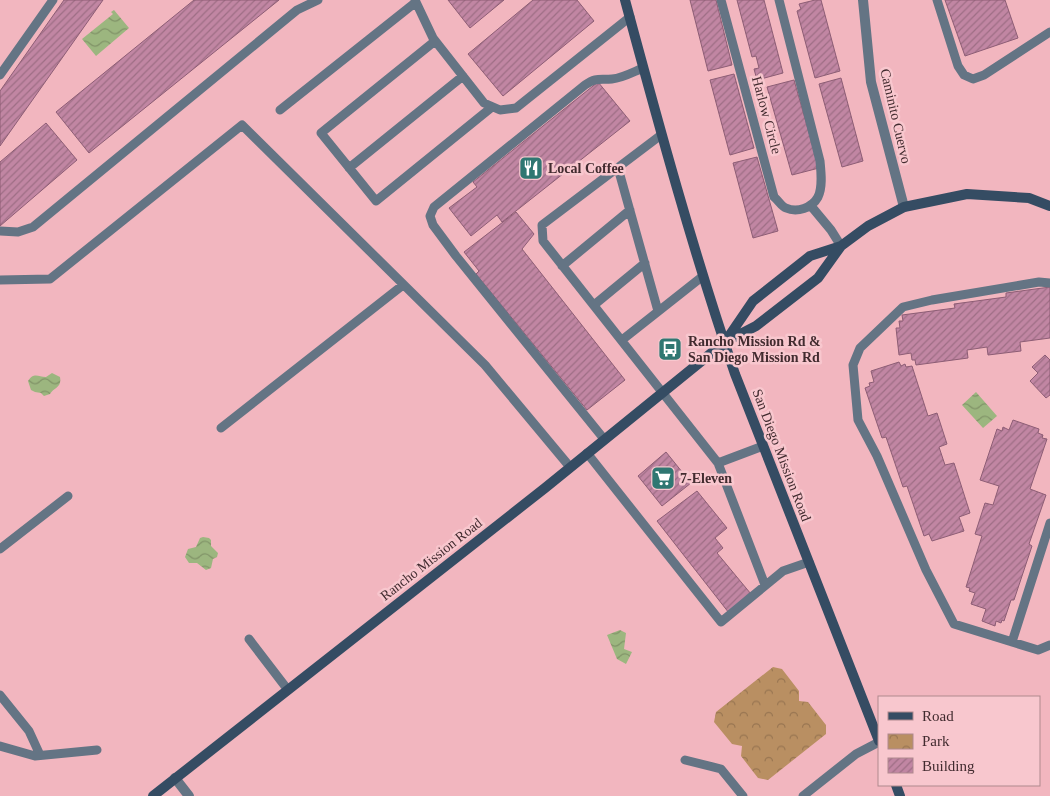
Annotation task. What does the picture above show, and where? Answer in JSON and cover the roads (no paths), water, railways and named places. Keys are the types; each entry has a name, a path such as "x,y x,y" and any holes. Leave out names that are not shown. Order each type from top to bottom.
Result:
{"main road":[{"name":"San Diego Mission Road","path":"625,0 661,135 724,342 878,738"},
{"name":"Rancho Mission Road","path":"724,342 753,301 810,256 840,246 868,226 904,207 967,194 1029,198 1050,206"},
{"name":"Rancho Mission Road","path":"153,796 570,467 724,342 756,326 818,278 840,246"}],"street":[{"name":"Caminito Cuervo","path":"863,0 872,82 904,207"},
{"path":"175,778 189,796"}],"lane":[{"path":"0,75 53,0"},
{"path":"0,232 18,232 33,227 297,10 318,0"},
{"name":"Harlow Circle","path":"721,0 774,197 785,208 799,210 811,206"},
{"path":"779,0 820,161 822,178 818,197 811,206 831,230 840,246"},
{"path":"937,0 958,66 964,75 973,79 984,75 1050,32"},
{"path":"280,110 416,1 435,41 484,102 500,110 516,108 630,17"},
{"path":"435,41 321,133 376,201 492,107"},
{"path":"604,439 433,226 430,216 434,206 585,85 601,78 611,79 625,76 643,68"},
{"path":"349,168 463,76"},
{"path":"0,280 50,280 242,125 485,365 570,467"},
{"path":"661,135 542,225 543,241 718,463 765,586"},
{"path":"618,168 658,311"},
{"path":"562,266 630,210"},
{"path":"594,305 645,263"},
{"path":"622,340 703,276"},
{"path":"1050,282 1038,282 902,307 860,348 853,365 858,420 877,456 926,570 954,624 1038,650 1050,645"},
{"path":"221,428 403,285"},
{"path":"718,463 764,446"},
{"path":"587,453 721,622 783,571 809,562"},
{"path":"0,549 68,496"},
{"path":"1012,642 1050,523"},
{"path":"249,640 288,690"},
{"path":"0,695 29,731 40,755"},
{"path":"804,796 856,754 878,742"},
{"path":"0,746 35,756 97,750"},
{"path":"685,760 721,770 743,796"}],"water":[{"path":"114,10 129,28 96,56 82,39 113,14 111,12"},
{"path":"52,373 60,377 60,383 50,394 44,396 31,390 28,381 32,377 46,377"},
{"path":"976,392 997,416 983,428 962,405"},
{"path":"203,537 211,540 211,546 218,553 217,557 213,559 211,568 206,570 197,563 189,563 185,557 188,549 196,547 200,538"},
{"path":"620,630 626,633 624,649 632,652 626,664 617,659 607,635"}],"place":[{"name":"Local Coffee","path":"531,168"},
{"name":"Rancho Mission Rd & San Diego Mission Rd","path":"670,349"},
{"name":"7-Eleven","path":"663,478"}]}
